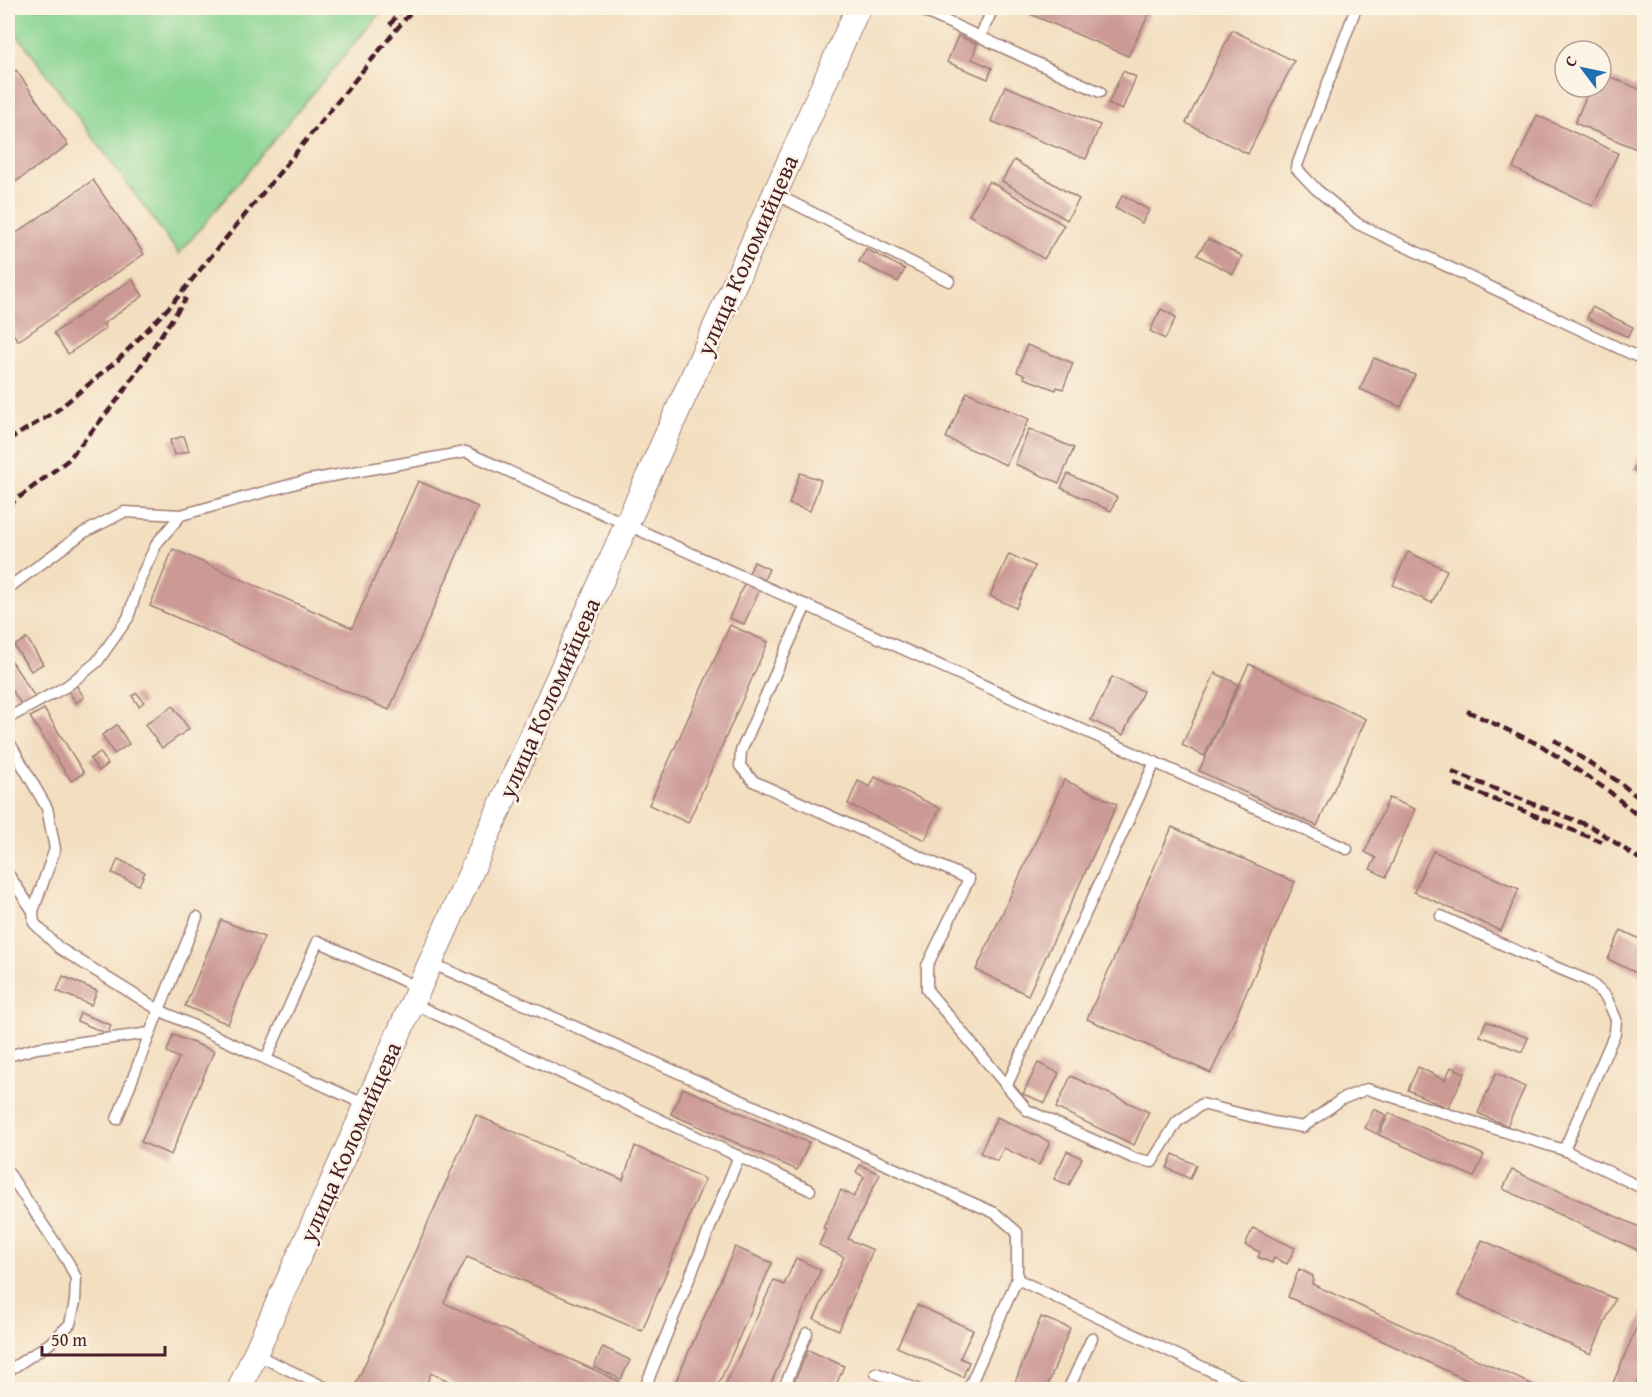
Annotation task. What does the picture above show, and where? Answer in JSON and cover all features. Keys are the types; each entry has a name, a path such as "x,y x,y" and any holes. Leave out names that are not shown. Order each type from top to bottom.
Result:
{"street":[{"name":"улица Коломийцева","path":"239,1389 858,8"}],"lane":[{"path":"917,8 1100,92"},
{"path":"980,37 993,8"},
{"path":"1356,8 1296,168 1316,189 1358,224 1644,360"},
{"path":"775,194 949,280"},
{"path":"8,588 83,533 124,512 181,515 304,481 466,452 1347,849"},
{"path":"8,718 67,686 97,662 128,618 141,577 157,543 181,515"},
{"path":"806,605 741,751 740,766 753,781 969,879 927,966 927,990 1027,1110 1133,1158 1152,1162 1177,1122 1202,1104 1303,1127 1342,1099 1367,1089 1564,1150 1644,1189"},
{"path":"8,740 47,808 55,849 33,911 34,923 59,948 159,1010 367,1105"},
{"path":"1007,1085 1155,762"},
{"path":"8,874 33,911"},
{"path":"1441,916 1589,981 1606,997 1616,1018 1615,1033 1564,1150"},
{"path":"117,1119 197,917"},
{"path":"266,1059 318,941 416,996 810,1190"},
{"path":"430,963 995,1213 1017,1232 1017,1279 968,1389"},
{"path":"8,1056 37,1048 150,1033"},
{"path":"644,1389 739,1156"},
{"path":"8,1172 68,1262 76,1278 75,1302 70,1324 49,1344 8,1371"},
{"path":"1017,1279 1251,1389"},
{"path":"783,1389 807,1333"},
{"path":"1068,1389 1092,1338"},
{"path":"255,1354 332,1389"},
{"path":"876,1373 919,1389"}],"green space":[{"path":"8,8 384,8 179,254 8,22"}],"building":[{"path":"1024,8 1152,8 1128,56 1023,11"},
{"path":"1232,30 1294,61 1248,154 1186,123"},
{"path":"958,36 977,44 972,59 992,68 988,79 947,62"},
{"path":"16,70 68,145 8,187 8,76"},
{"path":"1123,71 1136,77 1122,110 1108,104"},
{"path":"1613,78 1644,91 1644,152 1575,123 1585,99 1613,99"},
{"path":"1005,86 1100,125 1086,159 991,121"},
{"path":"1537,115 1618,153 1593,206 1513,168"},
{"path":"1014,160 1079,199 1067,220 1002,181"},
{"path":"93,180 144,254 18,341 8,326 8,239"},
{"path":"989,181 1064,225 1044,259 969,215"},
{"path":"1123,195 1149,210 1142,223 1115,208"},
{"path":"1208,239 1242,256 1233,274 1197,255"},
{"path":"866,249 905,269 898,282 859,262"},
{"path":"132,279 143,296 103,324 106,328 68,354 54,333"},
{"path":"1592,307 1633,327 1628,337 1587,318"},
{"path":"1161,309 1176,317 1165,339 1150,331"},
{"path":"1644,325 1644,341 1638,338"},
{"path":"1027,345 1073,363 1063,389 1057,387 1056,390 1024,378 1025,375 1017,372"},
{"path":"1374,358 1415,375 1401,407 1360,389"},
{"path":"967,392 1029,419 1006,465 946,438"},
{"path":"1029,429 1074,448 1059,483 1015,464"},
{"path":"184,436 189,451 174,455 170,440"},
{"path":"1642,449 1644,450 1644,475 1633,470"},
{"path":"800,473 821,480 810,511 789,504"},
{"path":"1068,474 1117,497 1111,511 1061,488"},
{"path":"418,481 478,507 389,710 150,606 173,549 352,628"},
{"path":"1408,552 1447,570 1432,603 1393,585"},
{"path":"1009,554 1035,566 1016,608 990,596"},
{"path":"754,562 769,569 744,624 729,618"},
{"path":"730,625 768,642 688,823 649,805"},
{"path":"27,638 43,664 31,671 14,646"},
{"path":"8,656 35,697 22,706 8,684"},
{"path":"1249,664 1366,719 1317,826 1199,771"},
{"path":"1215,673 1238,684 1204,756 1182,745"},
{"path":"1112,677 1143,691 1123,735 1091,720"},
{"path":"76,685 84,697 76,703 68,690"},
{"path":"137,693 144,702 139,706 132,696"},
{"path":"173,706 189,729 162,748 145,725"},
{"path":"44,709 84,773 71,781 30,717"},
{"path":"117,725 129,744 114,754 102,735"},
{"path":"100,752 108,764 99,771 90,759"},
{"path":"875,777 940,808 925,840 848,804 858,781 870,787"},
{"path":"1064,780 1117,804 1028,995 976,970"},
{"path":"1389,798 1415,809 1386,877 1370,869 1376,858 1365,852"},
{"path":"1172,827 1295,882 1211,1073 1087,1019"},
{"path":"1433,851 1519,889 1501,931 1414,892"},
{"path":"118,859 145,872 139,885 112,873"},
{"path":"221,920 264,937 228,1024 185,1006"},
{"path":"1621,930 1644,941 1644,977 1608,959"},
{"path":"63,976 97,991 91,1005 57,991"},
{"path":"80,1013 111,1025 108,1034 77,1021"},
{"path":"1486,1021 1528,1038 1522,1052 1480,1036"},
{"path":"173,1035 214,1051 171,1155 141,1142 179,1058 167,1052"},
{"path":"1038,1063 1059,1073 1045,1103 1023,1094"},
{"path":"1418,1067 1445,1080 1451,1067 1465,1073 1448,1108 1408,1090"},
{"path":"1496,1073 1525,1087 1507,1126 1478,1113"},
{"path":"1071,1076 1149,1112 1134,1145 1056,1108"},
{"path":"683,1088 809,1143 797,1170 671,1114"},
{"path":"1374,1109 1386,1115 1377,1134 1365,1128"},
{"path":"1389,1113 1484,1155 1474,1177 1379,1135"},
{"path":"476,1115 623,1180 635,1146 705,1179 642,1331 467,1257 444,1303 619,1381 616,1390 469,1390 431,1373 424,1390 368,1390 356,1384"},
{"path":"997,1117 1050,1142 1039,1165 1004,1148 997,1161 980,1153"},
{"path":"1067,1151 1082,1158 1069,1185 1054,1179"},
{"path":"1173,1154 1196,1165 1190,1179 1167,1168"},
{"path":"860,1165 880,1174 848,1239 873,1250 839,1330 814,1319 844,1257 819,1245 826,1229 823,1228 841,1190 854,1197 864,1177 856,1172"},
{"path":"1512,1170 1644,1229 1644,1253 1503,1189"},
{"path":"1253,1228 1295,1248 1287,1264 1274,1258 1272,1263 1258,1257 1260,1252 1245,1245"},
{"path":"1482,1240 1615,1299 1591,1354 1458,1295"},
{"path":"735,1247 772,1263 716,1390 672,1390"},
{"path":"796,1258 821,1270 768,1390 723,1390 774,1280 784,1285"},
{"path":"1299,1269 1313,1276 1312,1284 1544,1390 1488,1390 1288,1297"},
{"path":"917,1305 973,1330 960,1358 969,1362 963,1377 897,1347"},
{"path":"1644,1310 1644,1364 1634,1390 1610,1390"},
{"path":"1041,1317 1070,1328 1046,1390 1012,1390"},
{"path":"603,1347 630,1360 621,1379 594,1367"},
{"path":"808,1350 844,1366 834,1390 791,1390"}],"railway":[{"path":"390,25 402,8"},
{"path":"8,440 55,412 117,361 173,303 414,8"},
{"path":"8,506 68,460 119,398 186,298"},
{"path":"1467,711 1542,746 1610,792 1644,821"},
{"path":"1554,740 1619,782 1644,802"},
{"path":"1452,772 1592,827 1644,862"},
{"path":"1455,784 1605,843"}]}
